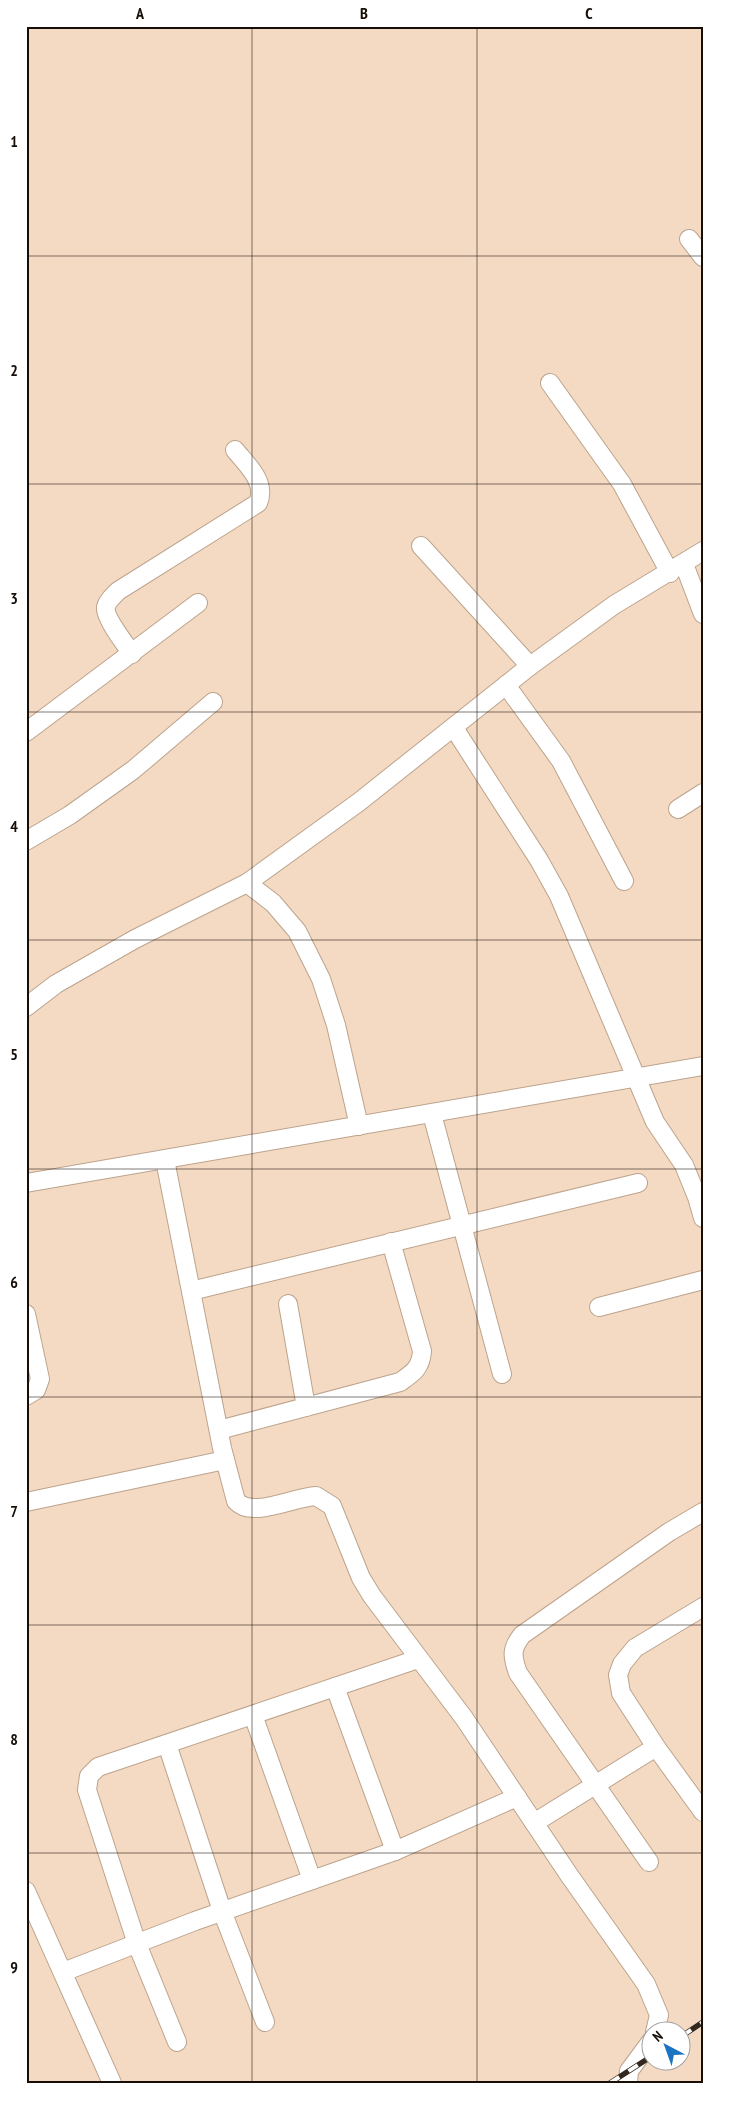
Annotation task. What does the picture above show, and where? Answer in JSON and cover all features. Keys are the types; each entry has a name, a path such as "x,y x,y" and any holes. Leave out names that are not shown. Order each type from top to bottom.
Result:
{"street":[{"path":"689,239 703,257"},
{"path":"550,383 622,484 677,568 703,614"},
{"path":"132,654 107,616 106,607 110,600 118,591 258,503 261,495 260,484 235,450"},
{"path":"422,546 530,666"},
{"path":"28,1004 56,984 135,939 247,883 359,802 530,666 614,605 703,551"},
{"path":"26,732 198,604"},
{"path":"506,685 561,761 624,881"},
{"path":"26,841 70,815 133,770 213,702"},
{"path":"454,728 539,860 559,896 655,1122 684,1165 703,1218"},
{"path":"678,809 703,793"},
{"path":"247,883 273,903 297,931 321,979 336,1025 359,1126"},
{"path":"26,1183 703,1066"},
{"path":"432,1114 502,1374"},
{"path":"165,1160 225,1460 236,1501 242,1507 252,1509 316,1496 332,1506 361,1578 418,1659 464,1718 534,1823 646,1984 659,2015 657,2022"},
{"path":"191,1291 638,1183"},
{"path":"219,1430 400,1382 417,1370 421,1361 422,1351 391,1242"},
{"path":"599,1307 703,1280"},
{"path":"288,1304 306,1407"},
{"path":"26,1314 40,1379 36,1390 26,1396"},
{"path":"26,1502 225,1460"},
{"path":"649,1862 518,1673 512,1656 513,1646 522,1635 670,1532 703,1512"},
{"path":"703,1607 635,1648 622,1664 618,1675 621,1693 656,1747 703,1812"},
{"path":"177,2042 137,1944 87,1790 89,1776 98,1767 418,1659"},
{"path":"335,1687 395,1851"},
{"path":"253,1715 312,1880"},
{"path":"167,1744 222,1912 265,2022"},
{"path":"534,1823 656,1747"},
{"path":"63,1972 222,1912 395,1851 517,1797"},
{"path":"26,1891 32,1918 63,1972 112,2083"},
{"path":"628,2083 629,2072 642,2054"}],"railway":[{"path":"692,2029 703,2022"},
{"path":"610,2083 642,2062"}]}
